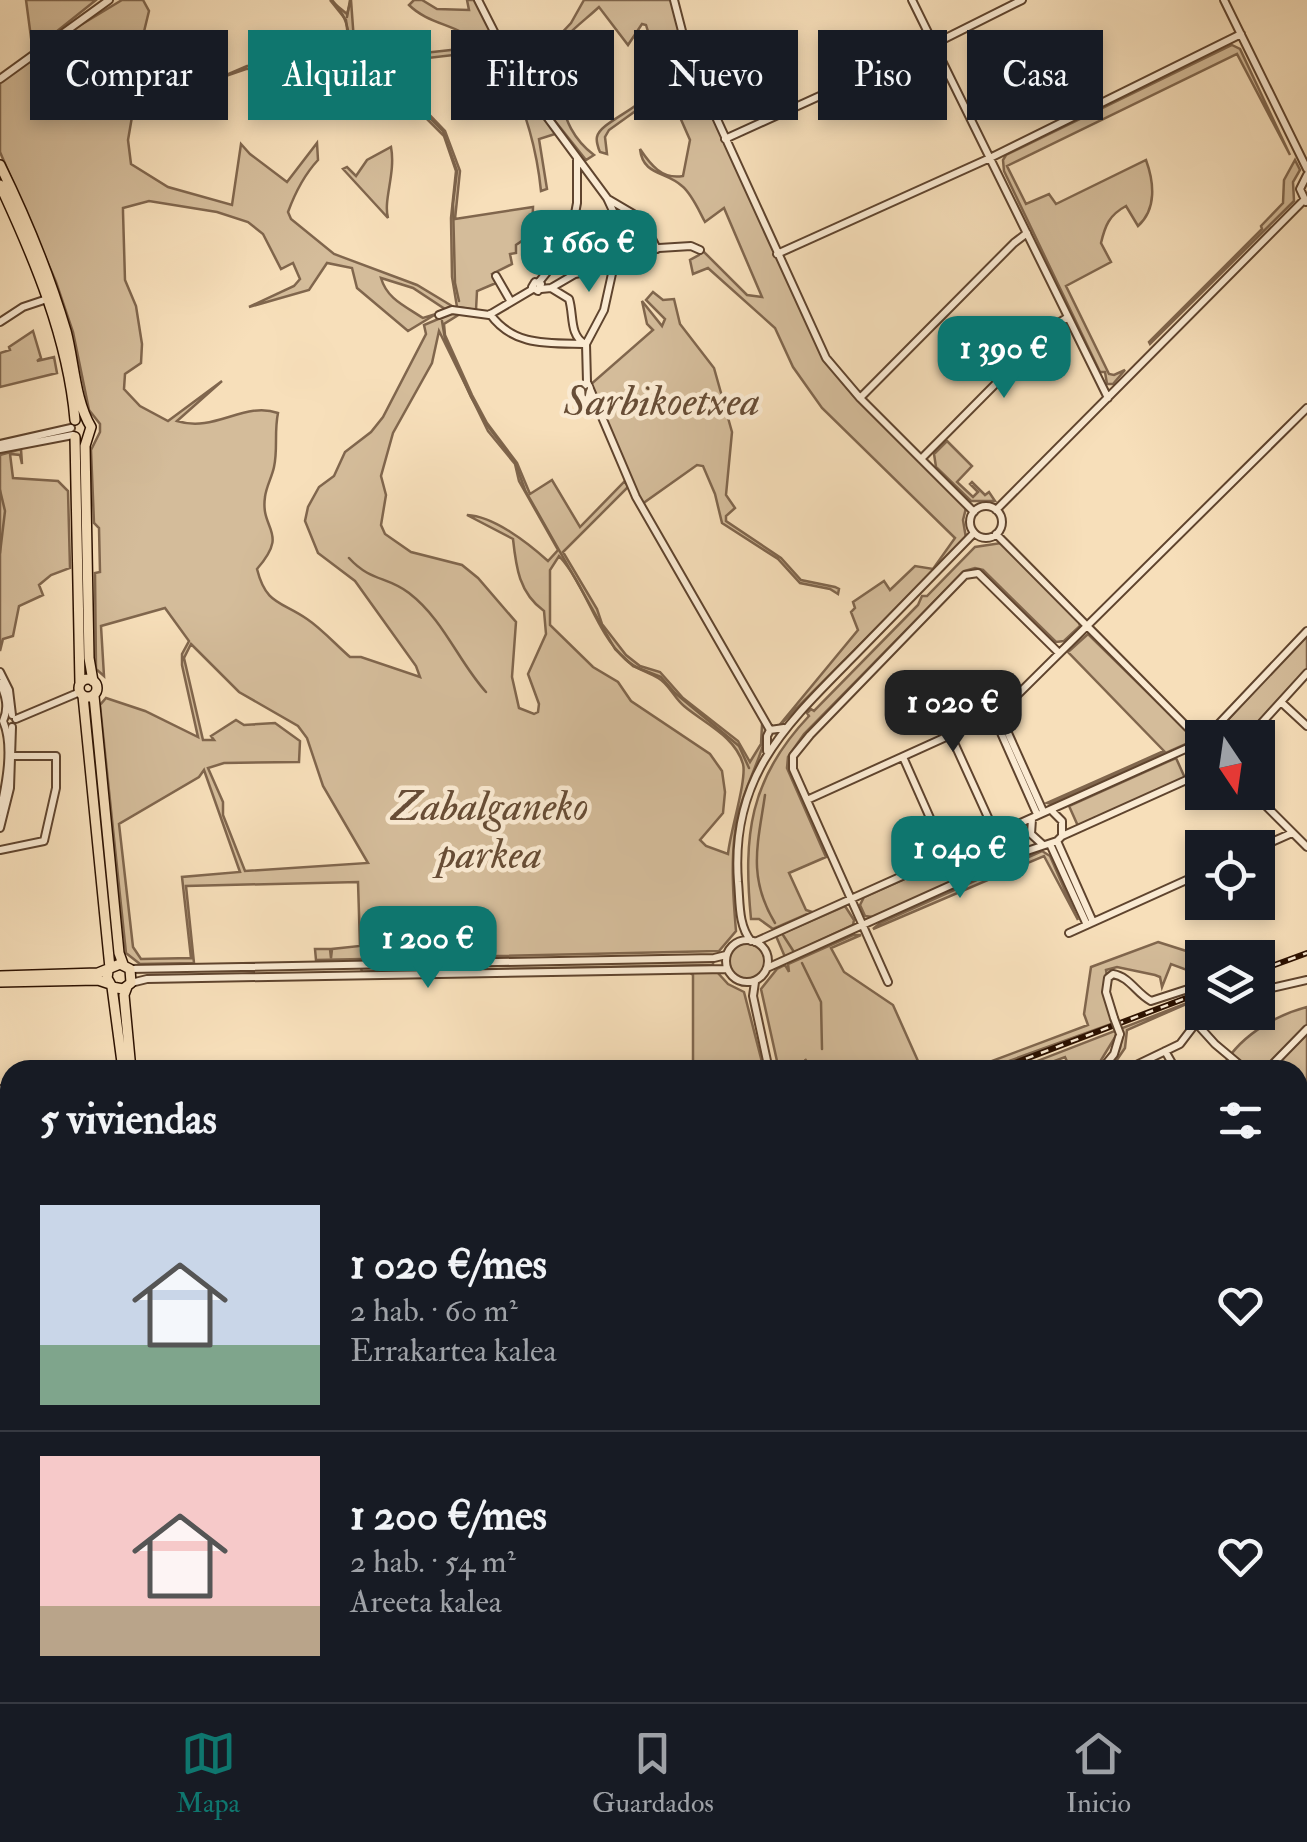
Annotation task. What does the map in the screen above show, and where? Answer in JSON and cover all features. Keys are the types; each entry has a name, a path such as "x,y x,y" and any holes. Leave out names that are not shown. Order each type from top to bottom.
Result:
{"main road":[{"path":"0,165 60,310 76,428 84,692 121,1060"},
{"path":"0,184 47,299 61,346 76,428 88,436"},
{"path":"76,428 91,427 85,446 89,658 98,690 84,692"},
{"path":"84,692 117,934 127,966 124,996 130,1060"},
{"path":"0,979 127,966"},
{"path":"0,979 98,980 111,986 128,985"}],"street":[{"path":"0,79 110,0"},
{"path":"478,0 516,75 578,157 614,213 620,251 604,310 586,344 586,382 627,481 770,730"},
{"path":"674,0 681,38 825,357 860,398 974,512"},
{"path":"912,0 927,30"},
{"path":"947,38 1022,0"},
{"path":"996,510 1306,201 1300,185 1307,172 1224,0"},
{"path":"777,254 990,158 1241,34"},
{"path":"947,70 1108,398"},
{"path":"725,139 818,97"},
{"path":"439,315 452,310 490,314 537,287 570,245 577,203 578,157"},
{"path":"607,198 642,220 657,249"},
{"path":"860,398 1014,242 1028,234"},
{"path":"563,254 691,246 700,250"},
{"path":"551,288 575,274 615,266"},
{"path":"496,276 511,302"},
{"path":"537,287 551,288 569,300 577,340 586,344"},
{"path":"0,322 47,299"},
{"path":"490,314 503,332 533,342 586,344"},
{"path":"921,459 1052,327 1068,317"},
{"path":"807,800 996,715 1307,408"},
{"path":"0,447 76,428"},
{"path":"985,507 996,510 1001,524 996,534 987,538 974,533 970,522 974,512 985,507"},
{"path":"127,966 726,955 742,928 737,856 740,825 750,786 767,752 784,728 974,533"},
{"path":"996,534 1185,726"},
{"path":"888,982 791,764 798,748 965,575 978,573 1059,653"},
{"path":"1222,720 1307,631"},
{"path":"0,672 9,690 6,772 0,812"},
{"path":"1264,720 1307,673"},
{"path":"0,682 12,756 10,788 0,828"},
{"path":"8,722 84,692"},
{"path":"1281,702 1307,726"},
{"path":"996,715 1041,814 1062,821 1053,841 1090,924"},
{"path":"770,730 784,728"},
{"path":"767,752 770,730"},
{"path":"951,736 991,824"},
{"path":"735,944 753,941 852,900 1185,749"},
{"path":"0,850 44,841 56,788 56,756 12,756"},
{"path":"903,757 942,845"},
{"path":"767,1060 753,996 755,981 767,968 1185,781"},
{"path":"1270,810 1307,847"},
{"path":"1041,814 1031,834 1053,841"},
{"path":"1275,840 1292,833"},
{"path":"1069,933 1185,881"},
{"path":"742,928 766,952 767,968"},
{"path":"726,955 726,969 735,980 755,981"},
{"path":"128,985 147,979 726,969"},
{"path":"1110,1060 1120,1034 1106,992 1108,978 1113,974 1126,979 1151,1001 1185,990"},
{"path":"1275,987 1307,980"},
{"path":"744,983 753,996"},
{"path":"1147,1060 1185,1040 1191,1030"},
{"path":"1202,1030 1234,1060"},
{"path":"1277,1060 1307,1030"},
{"path":"1165,1051 1170,1060"}],"green space":[{"path":"26,0 96,0 58,30 30,30"},
{"name":"Zabalganeko parkea","path":"122,0 143,0 149,11 144,30 72,30"},
{"path":"330,0 347,14 351,0 353,30 347,30 346,20"},
{"path":"422,0 437,9 469,10 467,0 476,0 490,30 457,30 425,17 409,5"},
{"path":"584,0 672,0 679,30 648,30 642,24 634,30 628,45 599,7 574,30 564,30"},
{"path":"1232,45 1240,49 1290,155 1237,54 1103,119 1103,108"},
{"path":"451,50 451,55 431,58 431,52"},
{"name":"Zabalganeko parkea","path":"30,60 30,120 131,120 128,140 131,164 168,187 232,205 241,144 287,182 317,143 318,160 294,198 288,212 291,219 334,254 417,285 452,306 445,309 413,288 381,278 392,297 403,306 423,318 436,314 408,331 357,288 352,268 327,263 309,290 249,307 294,286 300,279 293,263 281,269 263,234 248,222 217,212 149,201 123,208 125,280 136,306 142,344 141,363 125,374 124,389 140,406 168,421 222,381 177,421 204,423 253,411 278,413 275,460 265,497 273,538 257,569 270,596 313,623 350,657 361,657 420,677 355,581 318,553 305,521 308,507 319,487 334,476 345,452 383,417 426,334 424,325 460,314 444,324 445,335 472,395 517,463 530,494 552,480 580,527 625,481 628,487 563,552 602,624 626,655 640,666 660,672 683,698 738,741 750,762 761,744 762,725 768,726 743,797 734,838 736,931 719,951 316,960 315,949 330,949 331,958 332,949 360,946 358,882 186,886 194,963 140,964 126,953 100,705 106,698 145,711 198,737 182,665 182,654 189,641 165,608 101,626 104,676 96,669 95,573 100,572 99,528 94,523 91,450 100,424 89,410 73,332 56,282 0,152 0,82","holes":["439,331 488,431 515,464 519,481 558,550 548,561 499,525 467,515 513,539 524,588 544,611 546,634 528,674 539,704 534,714 519,708 512,677 516,622 462,565 411,552 385,534 381,525 386,495 381,476 393,433 432,363","559,556 615,648 633,665 662,681 680,703 726,738 739,754 743,782 728,854 700,840 723,813 722,771 710,754 631,701 618,682 593,667 550,625 550,570","191,644 239,692 298,726 307,738 323,786 368,863 245,871 208,768 224,763 299,762 300,741 275,723 244,725 236,720 211,736 214,740 203,740 184,658","204,770 240,872 182,877 191,958 141,959 133,947 119,824 199,777"]},
{"path":"634,106 634,112 605,137 607,154 600,152 597,138"},
{"path":"431,116 445,131 460,171 455,219 533,207 532,234 516,245 516,253 510,254 512,264 492,274 496,283 477,291 476,310 457,307 451,218 456,171 444,136 428,120"},
{"path":"526,120 548,120 558,133 539,139 547,189 541,191"},
{"path":"554,120 568,120 594,155 586,160"},
{"path":"681,120 715,120 823,357 853,395 966,508 966,538 777,728 858,630 851,612 855,608 853,602 884,581 890,590 915,566 933,569 955,538 822,408 793,367 775,328 708,268 693,274 690,260 699,255 699,247 747,295 762,297 724,208 705,222 686,189 650,169 642,158 640,149 663,173 683,176 690,140"},
{"path":"1078,120 1101,120 1007,166 1026,204 1049,194 1056,204 1146,160 1152,195 1144,219 1138,226 1126,206 1115,213 1101,243 1111,262 1066,286 1109,374 1125,370 1113,384 1107,384 1105,372 1100,372 1004,171 1006,155"},
{"path":"391,147 388,218 343,169 347,167 356,176 367,160"},
{"path":"1295,160 1300,170 1293,182 1294,201 1150,344 1283,203 1284,180"},
{"name":"Sarbikoetxea","path":"653,292 663,300 674,299 680,324 714,368 732,432 726,495 735,508 726,521 781,558 801,580 835,587 838,594 800,583 778,559 722,523 703,466 697,465 642,504 590,385 653,330 647,324 642,301 662,326 665,319 646,300"},
{"path":"33,331 41,358 37,361 54,357 57,373 0,387 0,353 10,350"},
{"path":"947,441 972,466 957,482 973,497 978,492 972,482 985,495 989,492 995,501 971,501 936,467 934,454"},
{"path":"21,449 22,464 20,455 10,454 13,478 58,481 68,491 70,568 51,575 39,585 43,595 19,606 13,636 3,639 0,651 0,455"},
{"path":"1001,543 1080,626 1064,641 1056,642 983,570 964,571 804,734 788,757 787,768 826,857 789,873 806,910 812,912 773,929 759,919 751,919 748,861 754,810 762,786 789,739 809,716 807,713 814,711 918,605 922,596 927,596 975,547"},
{"path":"1088,634 1185,729 1185,744 1051,804 1047,803 1164,751 1068,652"},
{"path":"1307,634 1307,669 1260,720 1228,720"},
{"path":"1176,758 1185,778 1078,826 1069,806"},
{"path":"1016,829 1025,850 873,917 865,916 860,905 864,897"},
{"path":"1042,851 1050,856 1078,920 1044,856 873,929 880,923"},
{"path":"845,906 853,925 785,957 776,936"},
{"path":"861,935 831,948 844,972 893,1005 918,1060 777,1060 761,989 777,969 785,965 789,972 788,964"},
{"path":"1158,942 1185,951 1185,969 1171,964 1162,987 1160,977 1155,975 1117,967 1106,970 1114,1023 1012,1060 995,1060 1088,1025 1084,1014 1091,967"},
{"path":"746,943 759,949 765,962 759,975 746,981 733,975 727,962 733,949"},
{"path":"713,960 713,965 362,972 361,968"},
{"path":"689,972 717,972 728,984 744,992 761,1060 693,1060 693,975"},
{"path":"1185,1004 1127,1030 1125,1048 1117,1060 1111,1060 1120,1048 1122,1037 1117,1034 1101,1060 1040,1060"},
{"path":"1307,1007 1307,1026 1274,1060 1227,1060 1257,1030 1275,1030 1275,1020"},
{"path":"1307,1032 1307,1060 1280,1060"}],"waterway":[{"path":"332,0 348,30"},
{"path":"347,17 350,0"},
{"path":"431,119 443,131 457,171 453,204 459,301"},
{"path":"442,321 445,339 471,397 515,462 525,490 615,649 633,666 661,677 739,746 749,768"},
{"path":"0,490 5,511 0,553"},
{"path":"349,558 421,604 486,692"},
{"path":"765,795 758,875 775,923"},
{"path":"783,935 794,952"},
{"path":"802,963 821,1002 822,1049"}],"railway":[{"path":"1275,965 1307,953"},
{"path":"1022,1060 1185,998"}]}
